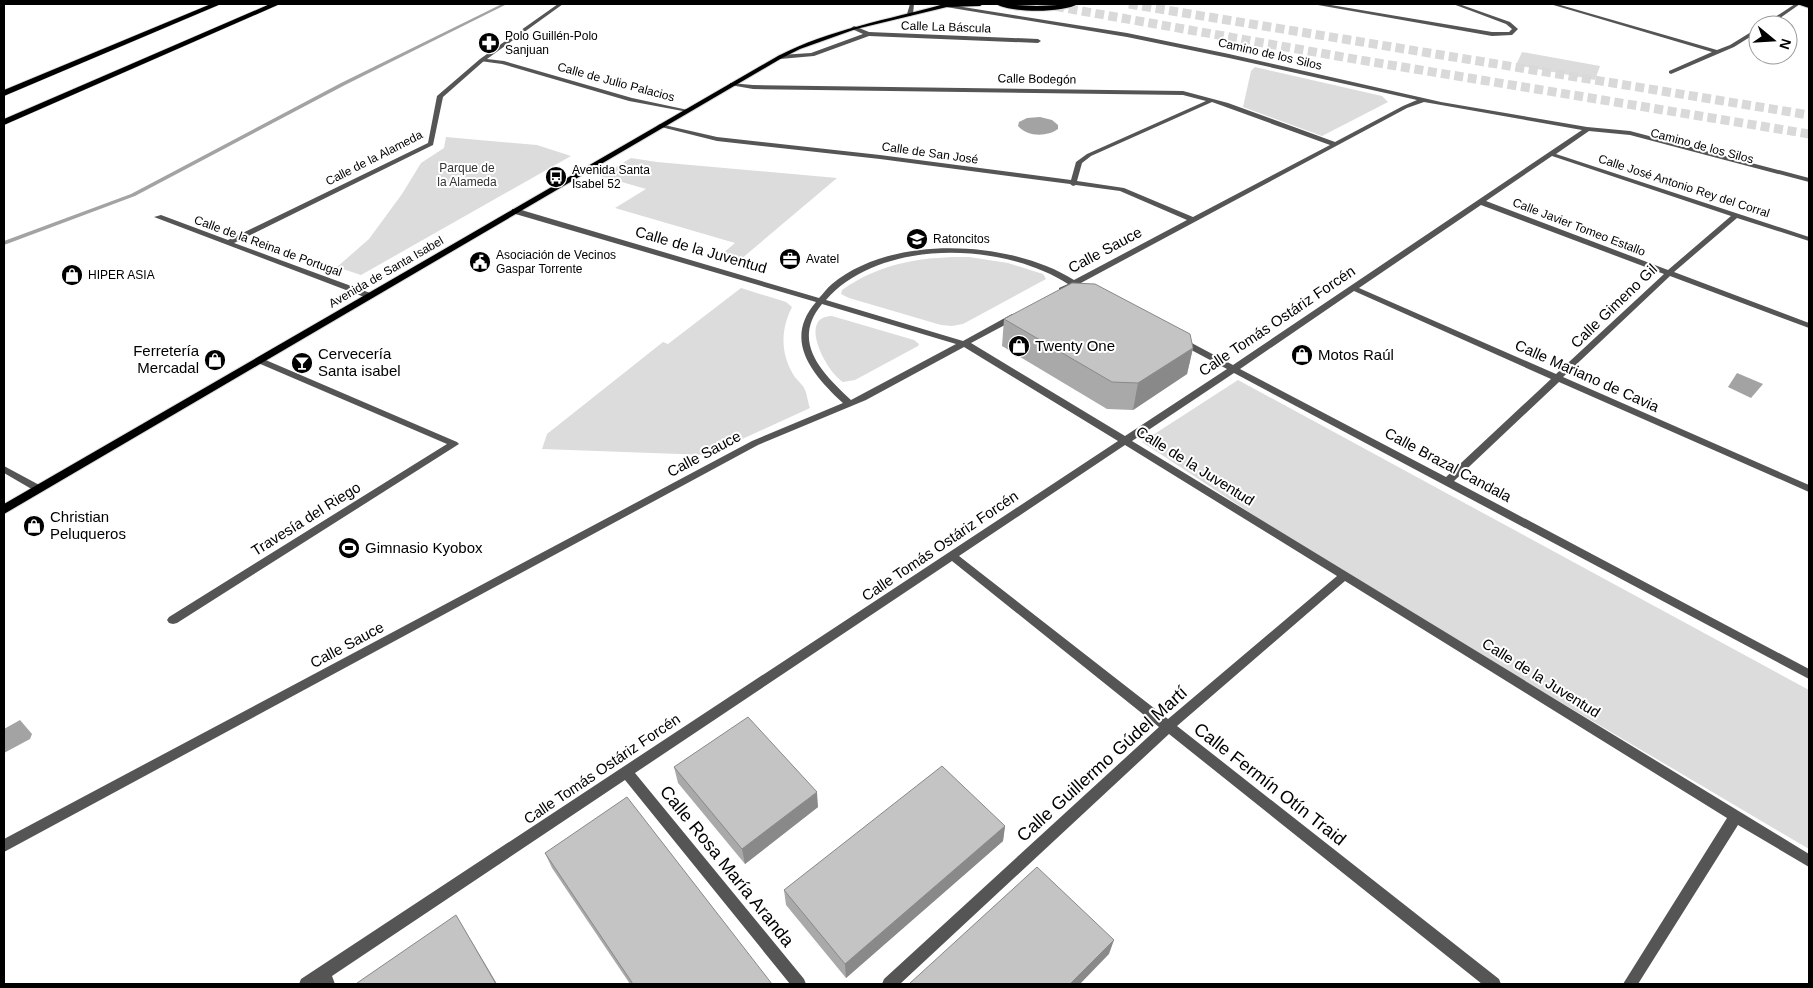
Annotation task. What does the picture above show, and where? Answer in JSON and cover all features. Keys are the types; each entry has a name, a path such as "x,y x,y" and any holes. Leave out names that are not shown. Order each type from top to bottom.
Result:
{"highway":[{"path":"4,93 217,4"},
{"path":"4,122 276,4"}],"main road":[{"name":"Avenida de Santa Isabel","path":"4,510 780,57 811,43 854,28 948,5 980,4"},
{"path":"992,4 1035,8 1075,4"},
{"path":"1800,4 1809,6"}],"street":[{"name":"Calle de la Alameda","path":"228,243 431,144 440,96 482,60 561,4"},
{"path":"910,14 912,4"},
{"path":"1318,4 1477,32 1503,35 1510,34 1515,29 1508,23 1455,4"},
{"path":"1552,4 1717,52"},
{"path":"1782,15 1800,4"},
{"name":"Camino de los Silos","path":"948,5 1135,37 1424,100 1588,129 1809,186"},
{"name":"Calle La Báscula","path":"854,28 868,34 1038,41"},
{"name":"Avenida de Santa Isabel","path":"780,57 812,54 868,34"},
{"path":"1671,72 1748,37"},
{"name":"Calle de Julio Palacios","path":"482,60 502,62 631,100 686,111"},
{"name":"Calle Bodegón","path":"732,84 754,87 1188,94 1212,100 1334,144"},
{"path":"1073,184 1079,162 1089,155 1212,100"},
{"name":"Calle Sauce","path":"1057,293 1334,144 1405,107 1424,100"},
{"name":"Calle de San José","path":"660,126 717,139 889,158 1128,191 1193,220"},
{"name":"Camino de los Silos","path":"1588,129 1630,133 1809,180"},
{"name":"Calle Tomás Ostáriz Forcén","path":"306,984 325,979 626,772 1234,369 1588,129"},
{"name":"Calle José Antonio Rey del Corral","path":"1551,154 1809,239"},
{"name":"Calle Javier Tomeo Estallo","path":"1481,202 1809,326"},
{"name":"Calle de la Juventud","path":"515,211 965,344 1125,440 1809,861"},
{"name":"Calle Gimeno Gil","path":"1447,482 1559,379 1669,273 1736,214"},
{"name":"Calle de la Reina de Portugal","path":"158,217 370,296"},
{"path":"850,404 820,375 809,356 804,340 806,326 820,301 837,283 863,268 899,257 940,252 993,255 1021,260 1050,270 1089,294"},
{"name":"Calle Mariano de Cavia","path":"1353,288 1809,489"},
{"name":"Calle Sauce","path":"4,846 755,443 850,404 1023,312"},
{"name":"Calle Brazal Candala","path":"1172,336 1809,674"},
{"name":"Travesía del Riego","path":"173,620 454,444 261,361"},
{"path":"4,469 39,489"},
{"name":"Calle Fermín Otín Traid","path":"952,556 1494,984"},
{"name":"Calle Guillermo Gúdel Martí","path":"889,984 1169,726 1345,576"},
{"name":"Calle Rosa María Aranda","path":"626,772 799,984"},
{"path":"1630,984 1736,816"}],"green space":[{"path":"1522,52 1600,66 1595,80 1516,65"},
{"path":"1255,67 1382,96 1388,102 1322,136 1243,107 1251,71"},
{"name":"Parque de la Alameda","path":"446,137 537,145 571,156 361,275 337,267 369,239 402,194 421,163 444,148"},
{"path":"631,158 837,178 734,265 716,259 735,243 615,208 646,189 601,176"},
{"path":"969,257 1008,263 1043,274 1046,279 963,324 952,326 941,325 841,294 842,290 856,281 887,267 935,258"},
{"path":"741,288 786,302 792,307 784,332 784,349 794,376 805,390 810,408 707,455 542,449 547,434 663,342 668,344"},
{"path":"832,316 914,340 919,344 855,380 843,382 836,376 823,357 816,334 817,325 822,318"},
{"path":"1238,380 1809,690 1809,849 1345,575 1142,442"}],"shaded area":[{"path":"1040,117 1052,120 1058,125 1058,129 1053,132 1037,135 1026,132 1018,126 1019,122 1027,118"},
{"path":"1737,373 1763,384 1751,398 1728,387"},
{"path":"20,720 32,734 30,739 4,753 4,729"}],"building":[{"path":"1072,283 1095,284 1190,334 1193,348 1138,383 1112,382 1004,319"},
{"path":"748,717 817,792 742,849 674,767"},
{"path":"942,766 1005,826 845,964 784,890"},
{"path":"627,797 772,984 633,984 545,853"},
{"path":"1037,867 1114,940 1070,984 909,984"},
{"path":"456,915 496,984 357,983"}],"waterway":[{"path":"4,243 133,195 343,84 505,4"}],"tunnel":[{"path":"1042,4 1360,60 1809,134"},
{"path":"1129,4 1809,115"}],"place":[{"name":"Polo Guillén-Polo Sanjuan","path":"489,43"},
{"name":"Avenida Santa Isabel 52","path":"556,177"},
{"name":"Ratoncitos","path":"917,239"},
{"name":"Avatel","path":"790,259"},
{"name":"Asociación de Vecinos Gaspar Torrente","path":"480,262"},
{"name":"HIPER ASIA","path":"72,275"},
{"name":"Twenty One","path":"1019,346"},
{"name":"Motos Raúl","path":"1302,355"},
{"name":"Ferretería Mercadal","path":"215,360"},
{"name":"Cervecería Santa isabel","path":"302,363"},
{"name":"Christian Peluqueros","path":"34,526"},
{"name":"Gimnasio Kyobox","path":"349,548"}]}
